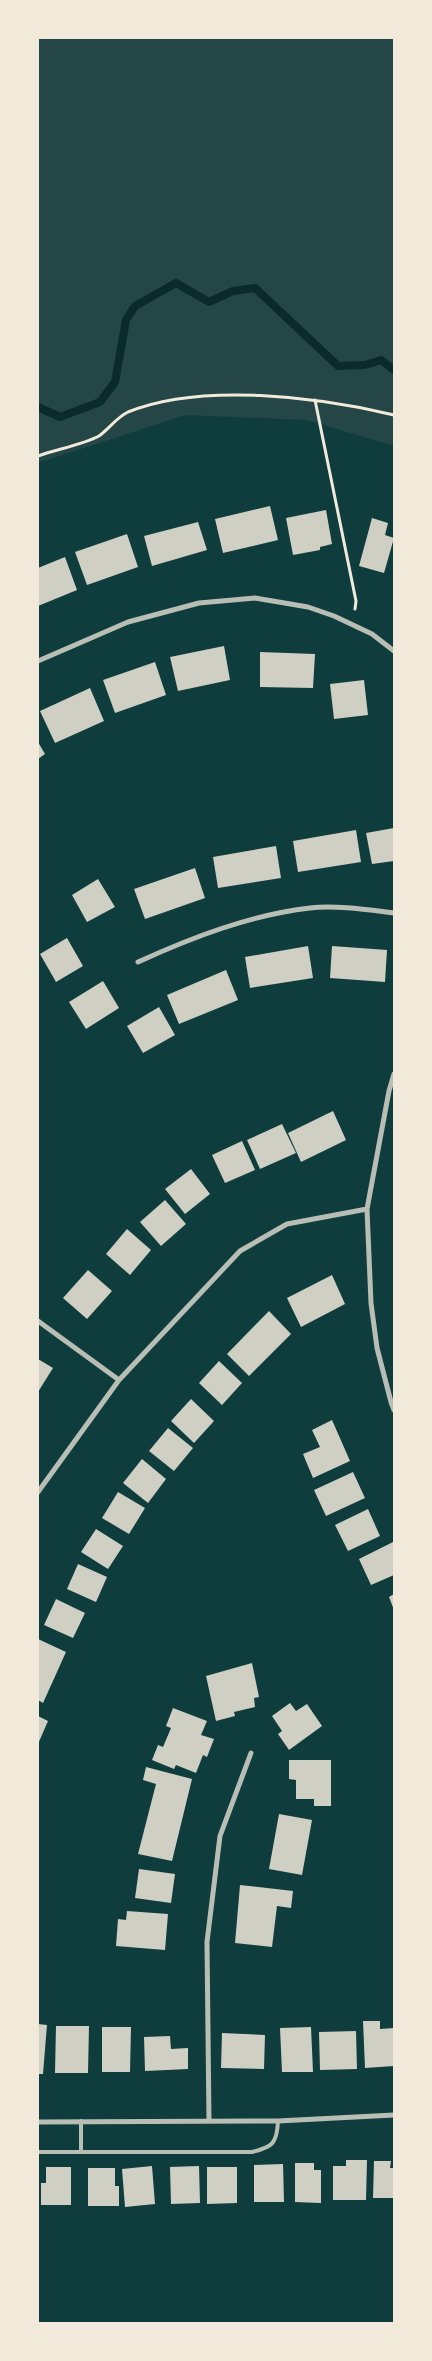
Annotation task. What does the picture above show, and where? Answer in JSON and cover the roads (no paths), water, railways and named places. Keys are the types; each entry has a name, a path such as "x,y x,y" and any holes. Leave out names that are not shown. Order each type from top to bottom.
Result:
{"street":[{"path":"38,661 128,622 198,603 255,598 308,607 334,616 372,634 394,651"},
{"path":"138,962 192,938 251,920 311,908 394,913"},
{"path":"394,1074 389,1090 367,1210 371,1303 376,1339 390,1402 394,1410"},
{"path":"38,1492 119,1380 240,1251 286,1224 367,1210"},
{"path":"38,1321 119,1380"},
{"path":"209,2121 207,1942 220,1836 251,1753"},
{"path":"38,2122 278,2121 394,2115"}],"lane":[{"path":"81,2121 81,2152"},
{"path":"38,2152 252,2152 268,2148 277,2138 278,2121"}],"waterway":[{"path":"38,407 60,417 100,402 115,382 126,320 135,306 176,283 209,302 233,291 255,288 338,366 365,365 381,360 394,370"}]}
